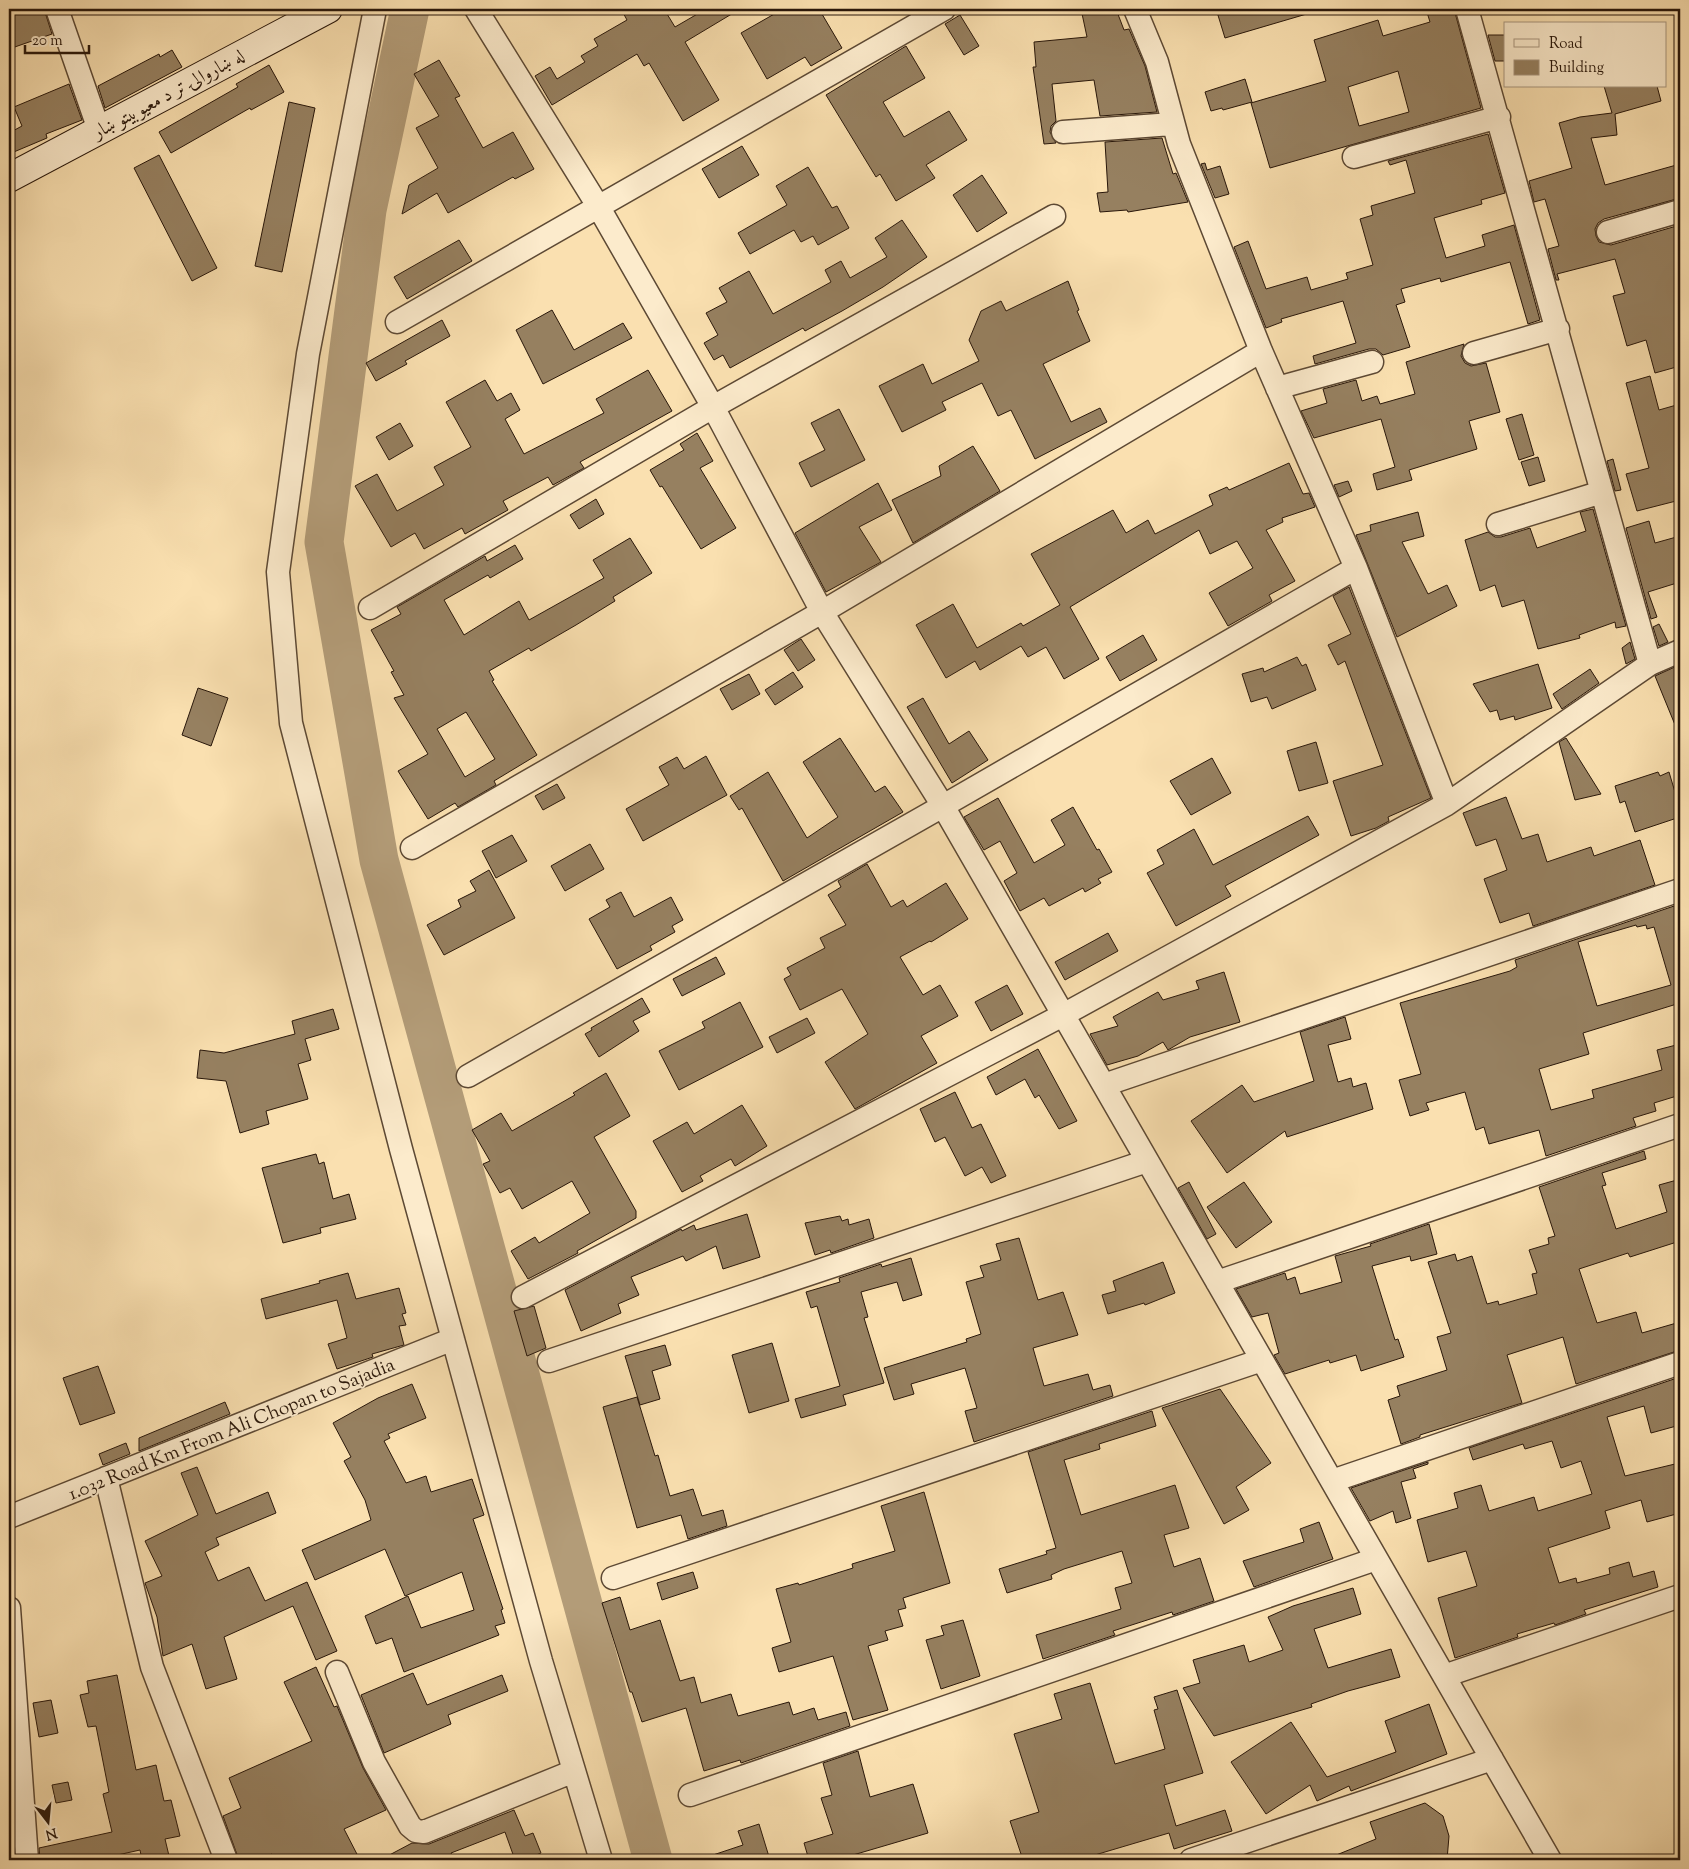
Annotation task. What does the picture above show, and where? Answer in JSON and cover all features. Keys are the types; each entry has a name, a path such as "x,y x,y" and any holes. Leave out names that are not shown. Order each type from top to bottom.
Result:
{"street":[{"path":"57,9 99,130"},
{"name":"له ښاروالۍ تر د معیوبیتو ښار","path":"9,178 326,9"},
{"path":"375,9 308,354 278,572 291,723 401,1149 453,1340 541,1660 601,1860"},
{"path":"476,9 598,206 713,406 822,612 943,806 1550,1860"},
{"path":"397,322 944,9"},
{"path":"1135,9 1157,62 1172,124 1261,351 1356,568 1447,804"},
{"path":"1467,9 1558,328 1650,664"},
{"path":"1354,157 1499,117"},
{"path":"1063,132 1172,124"},
{"path":"1608,232 1680,211"},
{"path":"370,608 713,406 1054,216"},
{"path":"1474,353 1558,328"},
{"path":"412,848 822,612 1261,351"},
{"path":"1277,388 1372,362"},
{"path":"1498,524 1602,492"},
{"path":"468,1076 943,806 1356,568"},
{"path":"523,1297 1064,1015 1447,804 1650,664 1680,651"},
{"path":"1104,1084 1680,890"},
{"path":"1217,1282 1680,1125"},
{"path":"549,1361 1148,1161"},
{"name":"1.032 Road Km From Ali Chopan to Sajadia","path":"9,1517 453,1340"},
{"path":"613,1578 1262,1360"},
{"path":"1332,1481 1680,1363"},
{"path":"106,1478 152,1667 226,1860"},
{"path":"690,1795 1376,1559"},
{"path":"1444,1676 1680,1596"},
{"path":"9,1608 27,1860"},
{"path":"337,1672 374,1762 410,1826 416,1831 424,1832 574,1771"},
{"path":"1191,1860 1492,1759"}],"building":[{"path":"9,9 44,9 52,34 9,49"},
{"path":"621,9 664,9 675,27 706,9 740,9 685,42 719,100 683,121 649,63 644,66 637,54 552,105 535,76 550,67 557,79 585,62 581,56 598,46 594,39 627,20"},
{"path":"783,9 819,9 842,48 811,66 805,57 767,79 741,33"},
{"path":"1081,9 1116,9 1124,30 1129,29 1145,66 1157,112 1100,116 1094,80 1052,84 1056,121 1051,126 1050,132 1056,143 1044,144 1033,67 1036,67 1034,42 1087,37"},
{"path":"1228,9 1309,9 1310,13 1225,38 1217,12"},
{"path":"1426,9 1454,9 1481,108 1270,168 1251,103 1326,81 1314,40 1378,20 1383,36 1430,22","holes":["1398,71 1409,112 1359,126 1348,87"]},
{"path":"960,15 979,46 964,55 945,24"},
{"path":"1488,35 1504,35 1504,61 1495,61"},
{"path":"906,46 925,78 883,102 904,137 949,111 967,140 926,165 935,178 896,201 880,174 876,177 826,95"},
{"path":"172,50 182,67 105,108 98,86 159,54 160,57"},
{"path":"439,60 460,96 455,98 483,148 513,132 534,169 515,179 513,177 448,213 437,193 402,214 409,185 438,168 416,128 439,116 414,74"},
{"path":"269,65 284,92 251,110 250,108 171,153 159,132 238,87 236,84"},
{"path":"1245,79 1252,102 1223,110 1222,108 1211,111 1205,92"},
{"path":"69,84 82,120 46,134 47,138 9,154 9,133 22,126 14,107"},
{"path":"1605,88 1658,88 1661,101 1615,114 1617,135 1591,138 1605,185 1680,164 1680,198 1604,219 1598,223 1595,229 1599,242 1611,245 1680,225 1680,227 1675,229 1680,249 1680,366 1655,373 1646,340 1627,346 1613,296 1625,293 1615,259 1557,274 1559,280 1556,280 1548,249 1559,246 1545,199 1534,202 1529,181 1572,168 1559,123 1580,117 1612,113"},
{"path":"289,102 315,108 282,272 255,266"},
{"path":"1488,134 1505,193 1481,200 1482,204 1434,218 1446,258 1485,246 1482,235 1514,225 1540,320 1528,324 1510,262 1441,282 1440,278 1401,289 1405,302 1396,305 1410,347 1383,355 1376,349 1369,349 1315,364 1313,356 1356,343 1343,301 1281,319 1282,322 1266,328 1234,247 1248,241 1266,289 1307,277 1311,290 1348,279 1346,273 1373,265 1360,219 1373,215 1371,206 1415,193 1406,160 1390,165 1388,161"},
{"path":"1162,138 1173,174 1176,173 1188,202 1128,212 1127,210 1100,212 1097,193 1108,192 1105,142"},
{"path":"742,146 759,175 719,198 702,169"},
{"path":"159,155 217,268 192,281 134,168"},
{"path":"1205,163 1207,170 1220,166 1229,194 1215,198 1201,164"},
{"path":"808,167 832,208 837,206 849,228 818,245 813,236 801,242 794,230 750,254 738,233 787,205 776,186"},
{"path":"982,175 1007,213 977,232 953,195"},
{"path":"902,220 927,257 883,287 842,311 805,331 803,328 730,368 723,355 714,360 704,343 718,335 706,313 727,302 719,288 749,271 773,314 831,282 825,270 841,261 850,278 887,257 875,238"},
{"path":"459,240 472,261 407,299 394,277"},
{"path":"1068,281 1079,310 1077,311 1090,341 1043,364 1071,422 1100,408 1107,422 1035,459 1011,410 998,416 982,383 942,402 946,410 902,432 879,386 923,364 932,384 979,361 969,340 981,311 1001,301 1006,311"},
{"path":"552,310 574,350 623,323 632,338 543,384 516,330"},
{"path":"442,320 450,336 405,361 407,364 376,381 366,363"},
{"path":"1464,344 1461,356 1465,363 1471,366 1486,363 1500,412 1469,421 1477,449 1409,470 1412,480 1377,490 1373,474 1395,467 1381,419 1314,438 1301,411 1327,403 1323,389 1356,380 1362,401 1377,396 1380,404 1415,394 1406,362"},
{"path":"648,370 672,411 580,462 584,468 553,485 548,477 503,501 508,510 465,534 462,528 424,549 415,533 391,547 355,486 377,474 397,511 444,485 434,467 471,447 446,402 485,380 497,401 511,393 520,410 505,419 524,454 604,413 596,399"},
{"path":"1650,376 1659,410 1680,404 1680,500 1637,511 1626,474 1649,468 1626,383"},
{"path":"839,409 865,460 811,487 799,463 825,450 811,423"},
{"path":"1522,414 1534,455 1519,460 1506,419"},
{"path":"400,423 413,446 389,460 376,437"},
{"path":"697,433 713,461 700,468 736,528 701,549 650,470 684,450 680,444"},
{"path":"973,446 1000,491 913,543 892,500 941,476 939,466"},
{"path":"1538,457 1545,481 1529,486 1521,462"},
{"path":"1613,459 1621,490 1615,491 1607,461"},
{"path":"1289,463 1303,494 1309,493 1315,507 1282,518 1283,522 1266,530 1295,581 1269,595 1272,601 1228,626 1209,593 1253,568 1237,541 1210,554 1199,530 1070,607 1099,659 1064,679 1046,647 1028,657 1021,646 980,670 975,661 946,678 916,625 953,604 977,648 1021,623 1023,626 1060,605 1031,554 1113,510 1126,533 1148,520 1155,534 1213,505 1209,495 1227,487 1229,490"},
{"path":"1348,481 1352,491 1339,497 1334,485"},
{"path":"878,483 892,510 859,527 881,562 826,592 795,533"},
{"path":"596,499 604,514 579,529 570,515"},
{"path":"1593,509 1626,626 1616,628 1615,622 1579,635 1580,638 1538,649 1524,600 1502,607 1495,585 1480,591 1465,540 1488,532 1495,537 1501,537 1530,528 1537,548 1586,531 1580,512"},
{"path":"1418,512 1424,536 1402,542 1428,594 1447,585 1457,606 1397,637 1356,535 1371,531 1370,525"},
{"path":"1649,521 1655,543 1680,536 1680,582 1648,592 1657,617 1651,619 1626,528"},
{"path":"630,538 652,573 613,597 615,601 576,625 531,651 529,648 489,671 494,680 492,681 537,755 494,781 496,785 458,807 455,803 428,819 398,771 428,754 394,698 404,695 391,672 394,671 371,630 401,614 397,607 485,556 487,561 515,545 523,559 490,578 488,575 444,600 464,635 519,601 529,620 604,578 593,560","holes":["466,712 495,759 465,777 437,729"]},
{"path":"1349,587 1431,798 1388,817 1389,821 1376,828 1351,836 1333,781 1383,765 1345,661 1338,665 1328,645 1351,634 1333,596"},
{"path":"1659,624 1668,642 1659,646 1653,627"},
{"path":"1143,635 1157,660 1120,681 1106,657"},
{"path":"801,639 815,660 798,671 784,650"},
{"path":"1630,642 1635,659 1626,664 1622,648"},
{"path":"1297,657 1302,666 1306,664 1316,690 1272,709 1267,697 1251,702 1242,674 1263,668 1264,672"},
{"path":"1538,664 1552,708 1515,720 1514,716 1500,720 1497,710 1490,712 1473,684"},
{"path":"1677,666 1680,673 1680,737 1655,676"},
{"path":"1590,669 1599,683 1562,709 1553,694"},
{"path":"793,672 803,687 775,705 765,690"},
{"path":"749,674 760,694 732,710 720,689"},
{"path":"198,688 228,698 211,746 182,735"},
{"path":"923,698 949,744 969,731 988,760 952,783 907,707"},
{"path":"840,738 875,792 885,786 903,812 783,881 742,808 739,810 730,796 768,772 807,838 838,817 803,762"},
{"path":"1566,738 1601,794 1575,800 1559,742"},
{"path":"1316,742 1328,783 1299,791 1287,751"},
{"path":"706,756 727,795 643,841 626,809 669,785 659,767 677,757 684,769"},
{"path":"1212,758 1231,793 1191,815 1170,781"},
{"path":"1658,772 1660,776 1669,772 1680,809 1680,817 1635,832 1625,801 1620,803 1615,786"},
{"path":"557,784 565,798 543,810 535,796"},
{"path":"1506,797 1522,839 1538,834 1547,862 1591,847 1594,856 1640,840 1655,885 1533,926 1529,913 1500,923 1484,879 1507,870 1496,839 1476,846 1463,813"},
{"path":"998,798 1034,863 1065,845 1051,820 1073,807 1097,850 1099,849 1112,872 1098,879 1101,883 1085,892 1083,888 1049,906 1044,898 1020,911 1004,881 1017,873 1000,841 984,850 964,817"},
{"path":"1308,816 1319,835 1225,886 1231,896 1176,926 1147,873 1164,864 1157,850 1194,829 1213,865"},
{"path":"512,835 527,861 496,878 482,851"},
{"path":"590,844 604,869 565,891 551,866"},
{"path":"867,864 891,907 903,900 907,907 946,883 968,919 931,942 900,957 923,995 940,985 958,1016 921,1036 937,1063 855,1109 825,1062 868,1034 842,989 800,1010 784,979 791,975 787,968 825,948 820,938 846,925 828,895 841,887 838,881"},
{"path":"489,870 515,918 444,955 427,925 461,907 458,900 476,891 470,881"},
{"path":"621,892 634,917 671,897 683,920 672,926 675,932 650,946 652,950 617,969 589,919 610,907 606,900"},
{"path":"1680,904 1680,937 1676,938 1680,954 1680,1003 1583,1033 1589,1054 1539,1069 1551,1110 1594,1098 1592,1090 1662,1070 1657,1050 1680,1044 1680,1095 1654,1103 1656,1111 1633,1118 1636,1126 1546,1156 1539,1130 1489,1144 1484,1127 1476,1130 1465,1092 1426,1103 1429,1110 1410,1116 1399,1080 1421,1074 1400,1003 1510,971 1517,967 1515,960","holes":["1636,925 1637,927 1646,925 1647,929 1654,927 1671,985 1597,1006 1578,942"]},
{"path":"1108,933 1118,951 1065,980 1055,962"},
{"path":"716,957 725,974 682,996 673,979"},
{"path":"1224,972 1240,1022 1190,1037 1168,1050 1163,1042 1138,1056 1107,1065 1090,1034 1118,1026 1113,1017 1158,992 1163,1000 1199,989 1196,981"},
{"path":"1007,985 1023,1014 991,1031 975,1002"},
{"path":"642,998 650,1012 633,1021 639,1031 599,1057 585,1034 592,1030 591,1028"},
{"path":"740,1002 763,1047 679,1090 659,1051 705,1028 702,1022"},
{"path":"333,1009 339,1029 305,1039 311,1060 298,1064 308,1099 266,1111 269,1124 240,1133 226,1081 197,1078 200,1050 224,1053 295,1034 292,1021"},
{"path":"1345,1017 1351,1039 1328,1045 1338,1082 1351,1078 1353,1087 1366,1083 1373,1109 1287,1137 1285,1131 1227,1173 1191,1121 1242,1085 1254,1102 1314,1081 1300,1032"},
{"path":"807,1018 815,1033 777,1053 769,1037"},
{"path":"1038,1049 1077,1121 1059,1129 1039,1095 1035,1098 1025,1079 996,1095 987,1077"},
{"path":"606,1073 630,1116 594,1137 636,1211 636,1218 577,1251 578,1253 528,1279 511,1251 535,1237 539,1243 590,1213 572,1181 522,1209 510,1188 500,1193 483,1164 490,1161 472,1130 501,1113 512,1131 575,1095 573,1093"},
{"path":"955,1092 972,1128 981,1124 1006,1176 991,1183 982,1167 965,1176 945,1137 935,1142 920,1109"},
{"path":"742,1105 767,1146 735,1166 731,1159 700,1176 703,1181 682,1192 653,1141 687,1122 694,1134"},
{"path":"1644,1151 1646,1159 1602,1173 1606,1185 1602,1186 1616,1229 1667,1212 1659,1185 1677,1180 1680,1190 1680,1241 1630,1257 1628,1253 1579,1269 1597,1323 1636,1312 1642,1333 1680,1322 1680,1350 1576,1384 1563,1337 1507,1355 1522,1403 1420,1435 1420,1437 1401,1444 1388,1400 1400,1396 1397,1386 1447,1370 1437,1337 1451,1333 1428,1262 1455,1254 1457,1261 1472,1256 1487,1304 1498,1301 1499,1305 1537,1294 1532,1274 1537,1273 1529,1250 1549,1244 1548,1238 1555,1236 1539,1187"},
{"path":"316,1154 319,1164 324,1162 333,1199 349,1194 356,1219 320,1228 321,1233 283,1243 262,1168"},
{"path":"1189,1182 1216,1234 1207,1239 1178,1188"},
{"path":"1244,1182 1272,1222 1236,1248 1207,1207"},
{"path":"747,1214 760,1257 723,1269 716,1246 686,1261 683,1256 631,1277 639,1295 618,1304 621,1313 581,1331 565,1290 681,1229 682,1231 694,1225 696,1230"},
{"path":"840,1216 842,1221 848,1219 849,1225 869,1219 874,1238 831,1253 830,1250 815,1255 805,1223"},
{"path":"1429,1224 1437,1254 1411,1261 1410,1256 1372,1266 1395,1340 1398,1339 1404,1357 1361,1371 1356,1355 1330,1363 1329,1360 1285,1374 1274,1355 1279,1353 1268,1313 1252,1317 1236,1289 1285,1273 1287,1280 1295,1277 1300,1294 1342,1282 1335,1256 1371,1246 1370,1244"},
{"path":"1019,1238 1038,1300 1063,1292 1078,1335 1033,1348 1044,1386 1088,1374 1093,1390 1110,1385 1113,1396 974,1442 965,1411 977,1408 965,1368 911,1384 914,1394 894,1400 884,1368 967,1342 966,1339 981,1334 966,1282 984,1277 980,1266 1001,1260 996,1244"},
{"path":"911,1258 922,1295 903,1301 897,1282 861,1292 868,1317 864,1318 884,1383 843,1395 846,1405 801,1418 795,1399 840,1386 817,1306 811,1308 806,1292 840,1282 839,1278 881,1264 882,1267"},
{"path":"1163,1262 1175,1293 1145,1305 1144,1303 1108,1314 1102,1295 1116,1291 1113,1281"},
{"path":"348,1273 356,1299 399,1288 406,1313 402,1314 406,1325 399,1326 404,1345 372,1354 373,1357 337,1369 328,1344 347,1338 337,1300 266,1319 261,1299 320,1283 319,1281"},
{"path":"534,1306 546,1348 527,1356 514,1311"},
{"path":"772,1343 789,1401 749,1413 732,1355"},
{"path":"665,1345 671,1365 652,1371 660,1399 640,1405 625,1356"},
{"path":"98,1366 115,1413 80,1425 63,1378"},
{"path":"1680,1377 1680,1425 1651,1433 1644,1406 1607,1417 1625,1476 1675,1464 1680,1481 1680,1513 1647,1522 1641,1500 1605,1511 1610,1528 1548,1548 1559,1583 1576,1578 1577,1583 1610,1574 1609,1568 1629,1562 1633,1577 1654,1571 1658,1587 1584,1610 1586,1614 1555,1625 1554,1623 1517,1634 1518,1637 1455,1658 1438,1598 1477,1586 1466,1551 1428,1562 1417,1520 1458,1508 1454,1493 1481,1485 1489,1511 1534,1497 1538,1511 1592,1494 1581,1461 1561,1468 1552,1441 1525,1449 1523,1444 1473,1460 1469,1448"},
{"path":"412,1384 426,1418 388,1434 390,1438 384,1441 406,1483 426,1476 431,1492 472,1479 484,1515 473,1519 503,1609 501,1610 505,1623 495,1626 499,1635 404,1672 392,1638 376,1644 365,1616 408,1596 421,1628 474,1610 462,1572 405,1596 385,1549 315,1580 302,1550 371,1520 365,1500 344,1461 351,1457 333,1423 378,1398"},
{"path":"1220,1389 1271,1463 1236,1487 1249,1510 1224,1524 1162,1408"},
{"path":"637,1397 655,1456 658,1455 670,1496 693,1489 702,1516 723,1510 727,1526 688,1539 681,1515 637,1528 603,1407"},
{"path":"225,1402 230,1414 139,1451 139,1438"},
{"path":"1152,1411 1156,1426 1099,1444 1100,1449 1064,1460 1081,1515 1175,1485 1189,1528 1164,1535 1174,1567 1200,1558 1214,1601 1173,1615 1172,1612 1113,1631 1115,1635 1043,1659 1036,1635 1121,1609 1115,1588 1132,1583 1122,1551 1064,1569 1051,1575 1052,1579 1007,1593 999,1569 1047,1554 1046,1551 1056,1548 1028,1452"},
{"path":"126,1443 130,1454 103,1465 99,1454"},
{"path":"1428,1462 1428,1464 1413,1469 1416,1478 1401,1482 1411,1518 1396,1523 1393,1511 1370,1521 1351,1488"},
{"path":"197,1467 216,1514 268,1492 276,1513 216,1538 219,1545 205,1552 218,1581 249,1567 265,1601 307,1582 337,1651 316,1660 293,1606 224,1637 237,1679 206,1689 192,1644 163,1656 157,1617 145,1583 162,1576 145,1541 198,1515 181,1473"},
{"path":"924,1492 950,1583 903,1598 906,1608 898,1610 903,1626 885,1631 888,1640 868,1646 888,1710 853,1720 833,1656 779,1672 772,1648 791,1642 776,1589 798,1583 799,1585 853,1568 852,1564 895,1551 881,1506"},
{"path":"1319,1522 1333,1559 1254,1587 1243,1561 1304,1542 1300,1529"},
{"path":"693,1572 698,1588 662,1600 657,1583"},
{"path":"1353,1588 1361,1614 1314,1629 1328,1668 1391,1649 1400,1677 1348,1691 1311,1704 1312,1707 1214,1736 1183,1688 1200,1683 1193,1660 1244,1645 1249,1662 1283,1650 1268,1617 1293,1606"},
{"path":"620,1597 630,1630 660,1620 680,1681 694,1677 701,1703 731,1694 738,1716 789,1702 793,1715 814,1708 818,1720 846,1712 850,1726 741,1763 740,1760 704,1771 686,1708 642,1722 632,1692 630,1692 602,1603"},
{"path":"963,1620 980,1676 941,1689 926,1640 944,1635 941,1626"},
{"path":"316,1667 334,1707 337,1706 363,1768 386,1810 344,1829 360,1860 275,1860 272,1854 258,1860 239,1860 223,1816 241,1808 229,1778 312,1741 284,1682"},
{"path":"413,1673 427,1705 502,1675 508,1691 448,1715 451,1724 384,1753 361,1695"},
{"path":"117,1675 136,1770 156,1765 164,1801 171,1800 180,1836 165,1839 170,1860 142,1860 140,1850 95,1860 40,1860 39,1848 112,1832 103,1794 109,1792 96,1726 88,1727 80,1695 89,1693 87,1681"},
{"path":"1090,1683 1115,1764 1165,1749 1154,1710 1158,1709 1154,1697 1177,1690 1203,1773 1164,1785 1176,1826 1225,1810 1232,1831 1174,1849 1169,1833 1078,1860 1023,1860 1010,1821 1039,1812 1014,1734 1062,1719 1054,1694"},
{"path":"51,1700 58,1733 39,1737 33,1703"},
{"path":"1429,1704 1447,1754 1351,1791 1349,1786 1317,1801 1310,1785 1266,1814 1231,1762 1291,1722 1327,1777 1396,1752 1385,1721"},
{"path":"858,1751 870,1797 913,1784 928,1833 836,1860 809,1860 804,1843 833,1834 821,1798 832,1795 823,1763"},
{"path":"68,1782 72,1800 56,1803 52,1785"},
{"path":"1425,1803 1443,1816 1449,1836 1447,1860 1324,1860 1376,1839 1370,1822"},
{"path":"514,1810 525,1836 533,1833 541,1853 524,1860 515,1860 505,1832 451,1853 455,1860 380,1860 412,1843 429,1844"},
{"path":"759,1824 770,1860 708,1860 707,1857 743,1845 738,1831"}],"waterway":[{"path":"410,9 367,210 324,542 379,860 653,1860"}]}
